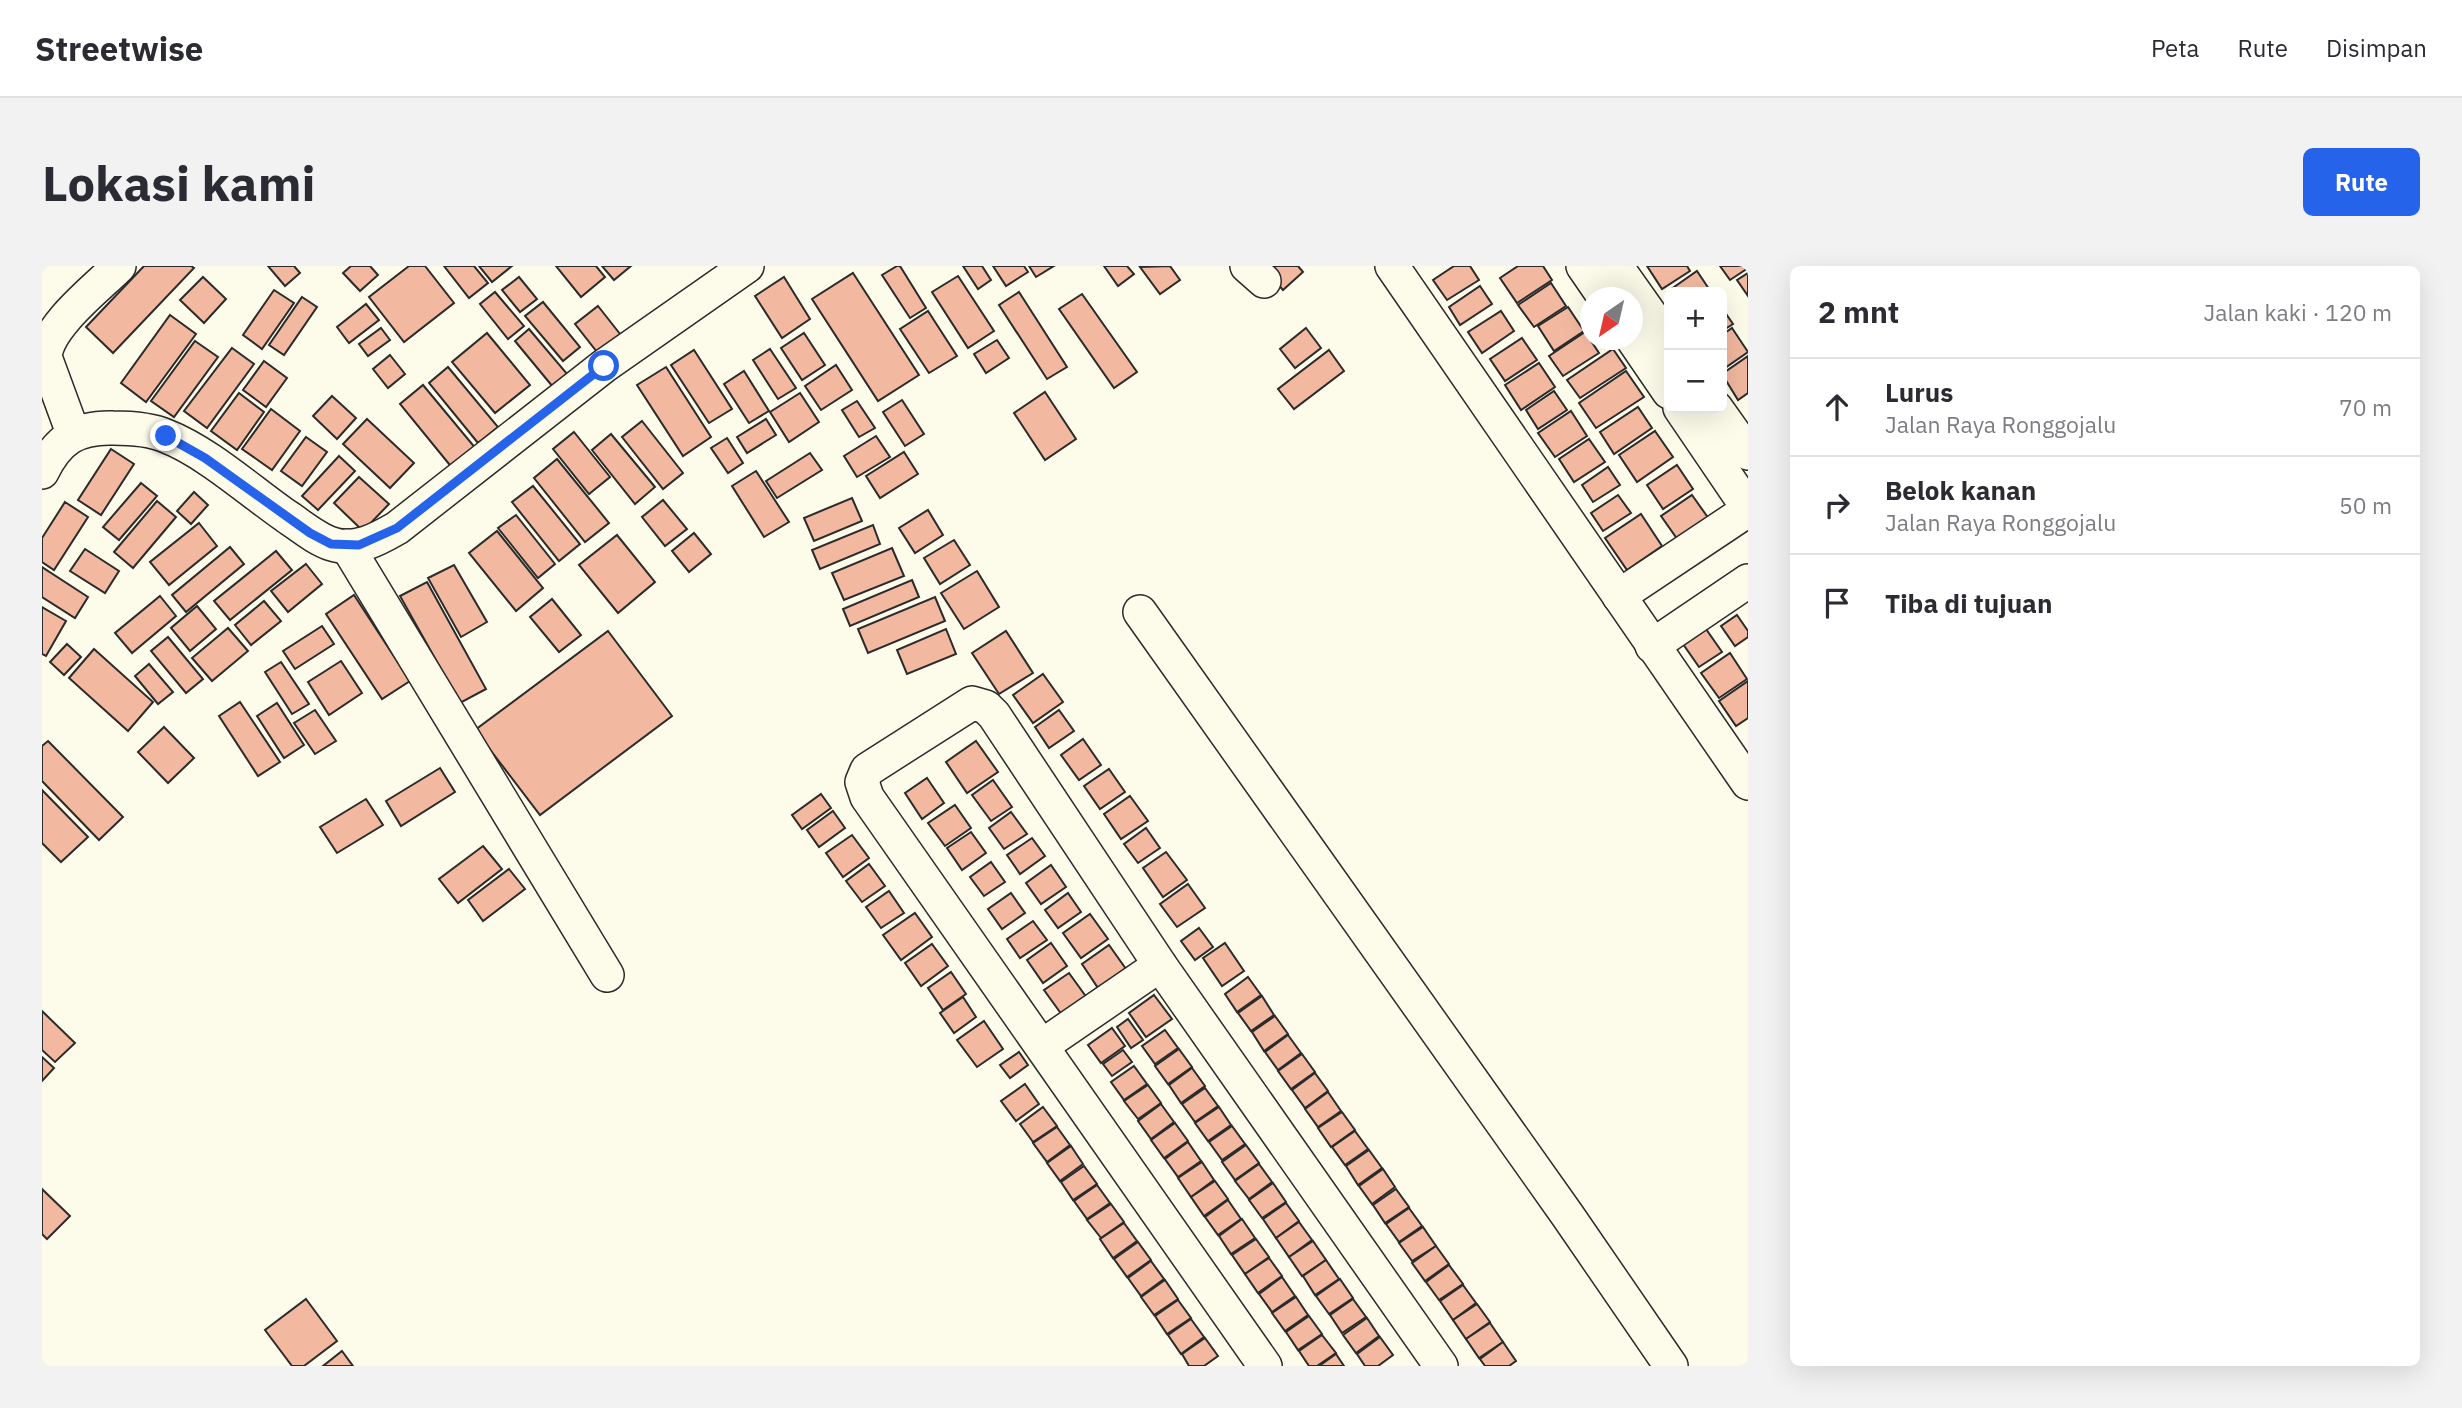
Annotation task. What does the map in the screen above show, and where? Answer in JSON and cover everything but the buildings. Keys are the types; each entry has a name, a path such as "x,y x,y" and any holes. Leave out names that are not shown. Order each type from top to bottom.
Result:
{"street":[{"path":"73,433 45,357 46,347 64,321 119,266"},
{"path":"42,472 49,458 73,433 100,427 136,428 166,436 205,458 310,533 331,544 359,545 397,528 604,366 747,266"},
{"path":"1392,266 1748,783"},
{"path":"1583,266 1597,287"},
{"path":"1616,266 1664,334"},
{"path":"1641,350 1664,384"},
{"path":"1619,596 1748,509 1683,413"},
{"path":"1720,413 1748,453"},
{"path":"347,546 607,975"},
{"path":"1652,646 1748,581"},
{"path":"1140,612 1568,1216 1671,1366"},
{"path":"1265,1366 867,797 862,782 867,770 972,703 986,707 994,715 1160,965 1441,1366"},
{"path":"1042,1046 1160,965"}],"route":[{"path":"166,436 205,458 310,533 331,544 359,545 397,528 604,366"}]}
